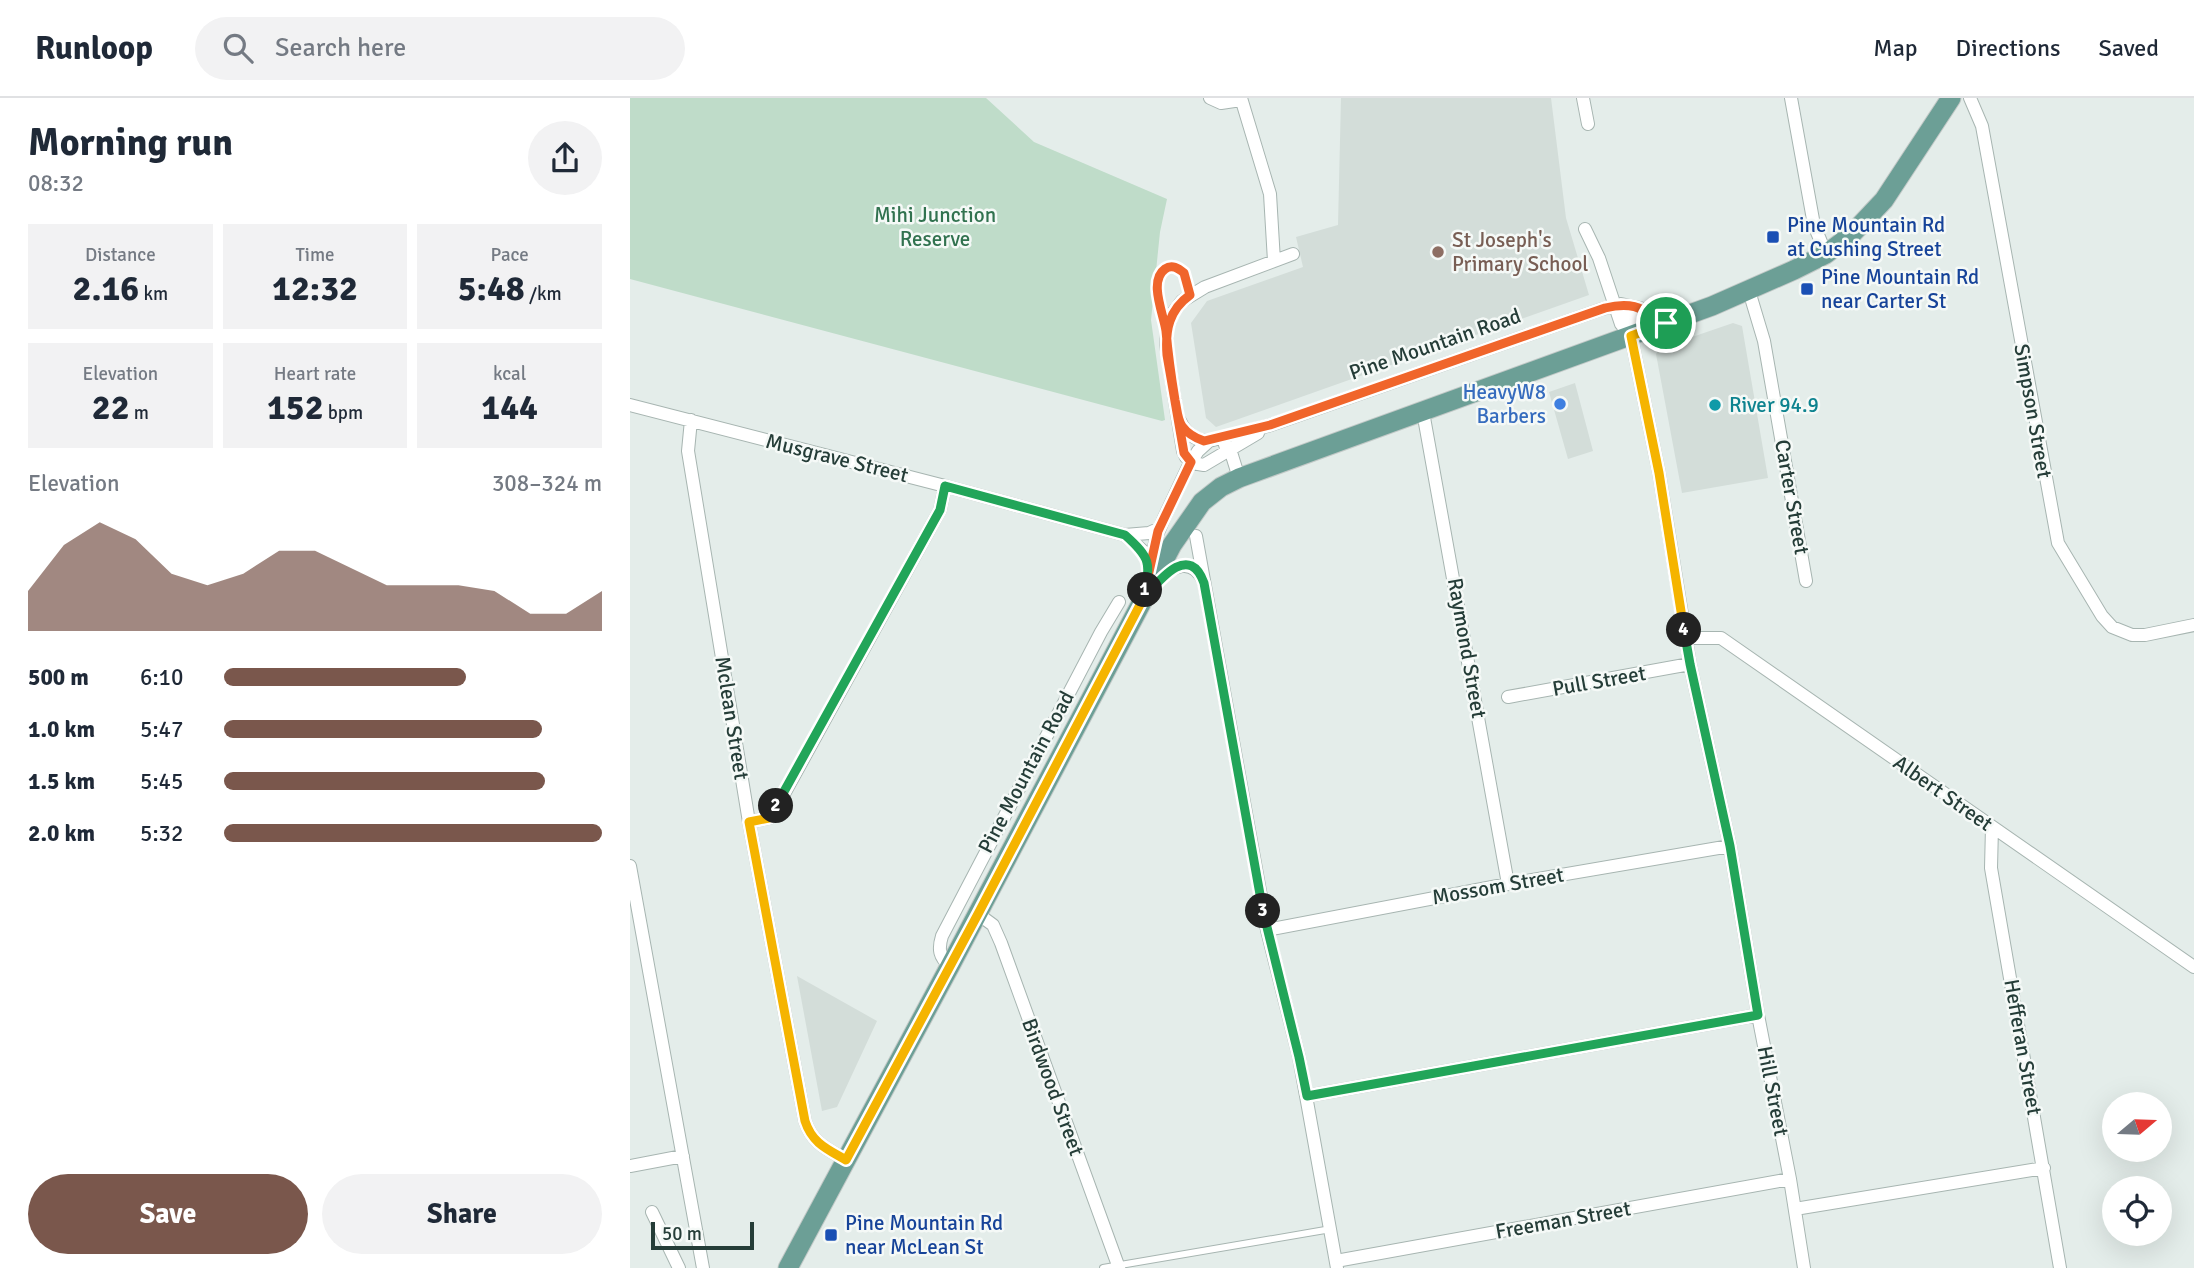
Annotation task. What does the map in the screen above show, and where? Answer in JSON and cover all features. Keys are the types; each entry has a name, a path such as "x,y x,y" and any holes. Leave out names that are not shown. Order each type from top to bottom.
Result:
{"main road":[{"name":"Pine Mountain Road","path":"788,1268 1172,545 1197,507 1210,495 1239,478 1666,323 1749,291 1826,254 1858,229 1884,200 1951,98"}],"street":[{"path":"1210,98 1221,103 1241,99 1270,194 1275,261"},
{"path":"1583,98 1588,124"},
{"path":"1791,98 1814,225 1826,254"},
{"name":"Simpson Street","path":"1970,98 1982,126 2058,543 2102,616 2112,627 2132,635 2145,635 2194,625"},
{"path":"1585,229 1597,252 1616,305"},
{"path":"1191,462 1184,453 1167,355 1166,334 1175,310 1190,295 1211,284 1293,254"},
{"name":"Carter Street","path":"1749,291 1764,341 1806,582"},
{"path":"1616,305 1636,306 1666,323"},
{"path":"1616,305 1624,307 1632,318 1631,336"},
{"name":"Pine Mountain Road","path":"1143,599 1160,528 1191,462 1198,451 1213,439 1270,425 1616,305"},
{"name":"Hill Street","path":"1631,336 1659,473 1690,664 1730,846 1804,1268"},
{"name":"Musgrave Street","path":"630,405 1125,535 1149,533 1160,528"},
{"name":"Raymond Street","path":"1423,412 1508,884"},
{"name":"Mclean Street","path":"691,420 688,451 749,822 805,1121 808,1132 817,1143 846,1160"},
{"path":"1180,421 1195,438 1213,439 1230,449 1239,478"},
{"name":"Pine Mountain Road","path":"1191,462 1206,464 1270,425"},
{"path":"749,822 769,818 784,794 940,510 945,486"},
{"path":"1125,535 1144,552 1149,568"},
{"path":"1196,536 1267,930 1299,1057 1337,1265"},
{"path":"1143,599 1177,566 1195,570 1204,583"},
{"name":"Pine Mountain Road","path":"950,966 939,953 942,936 1119,602"},
{"name":"Albert Street","path":"1685,638 1721,638 2194,967"},
{"name":"Pull Street","path":"1508,697 1690,664"},
{"name":"Hefferan Street","path":"1992,827 1991,868 2060,1268"},
{"name":"Mossom Street","path":"1267,930 1508,884 1730,846"},
{"path":"630,866 703,1268"},
{"name":"Birdwood Street","path":"978,914 996,930 1118,1267"},
{"path":"1307,1096 1758,1015"},
{"path":"630,1166 682,1156"},
{"path":"1795,1209 2044,1168"},
{"name":"Freeman Street","path":"1337,1265 1790,1179"},
{"path":"652,1212 680,1268"}],"lane":[{"path":"1166,334 1158,297 1158,278 1162,272 1171,267 1182,272 1190,295"},
{"path":"1103,1268 1331,1229"}],"shaded area":[{"name":"St Joseph's Primary School","path":"1341,98 1551,98 1566,218 1589,295 1216,427 1206,418 1191,323 1207,301 1303,267 1296,237 1338,225"},
{"path":"1733,323 1742,326 1768,478 1682,493 1656,354 1660,348"},
{"path":"1575,383 1593,451 1568,459 1549,392"},
{"path":"797,976 877,1021 837,1107 822,1111"}],"green space":[{"name":"Mihi Junction Reserve","path":"630,98 986,98 1034,142 1167,199 1160,232 1151,320 1165,420 630,279"}],"place":[{"name":"Pine Mountain Rd at Cushing Street","path":"1773,237"},
{"name":"St Joseph's Primary School","path":"1438,252"},
{"name":"Pine Mountain Rd near Carter St","path":"1807,289"},
{"name":"HeavyW8 Barbers","path":"1560,404"},
{"name":"River 94.9","path":"1715,405"},
{"name":"Pine Mountain Rd near McLean St","path":"831,1235"}],"route":[{"path":"1666,323 1631,336 1659,473 1690,664 1730,846 1758,1015 1307,1096 1267,930 1201,576 1189,566 1174,567 1143,599 1148,562 1144,552 1125,535 945,486 940,510 784,794 769,818 749,822 805,1121 813,1139 846,1160 1143,599 1158,531 1191,462 1184,453 1168,364 1167,355 1166,339 1166,334 1168,325 1172,314 1190,295 1186,276 1182,272 1173,267 1163,271 1158,278 1159,306 1165,322 1166,334 1167,355 1180,421 1189,433 1204,441 1270,425 1620,304 1636,306 1666,323"}]}
